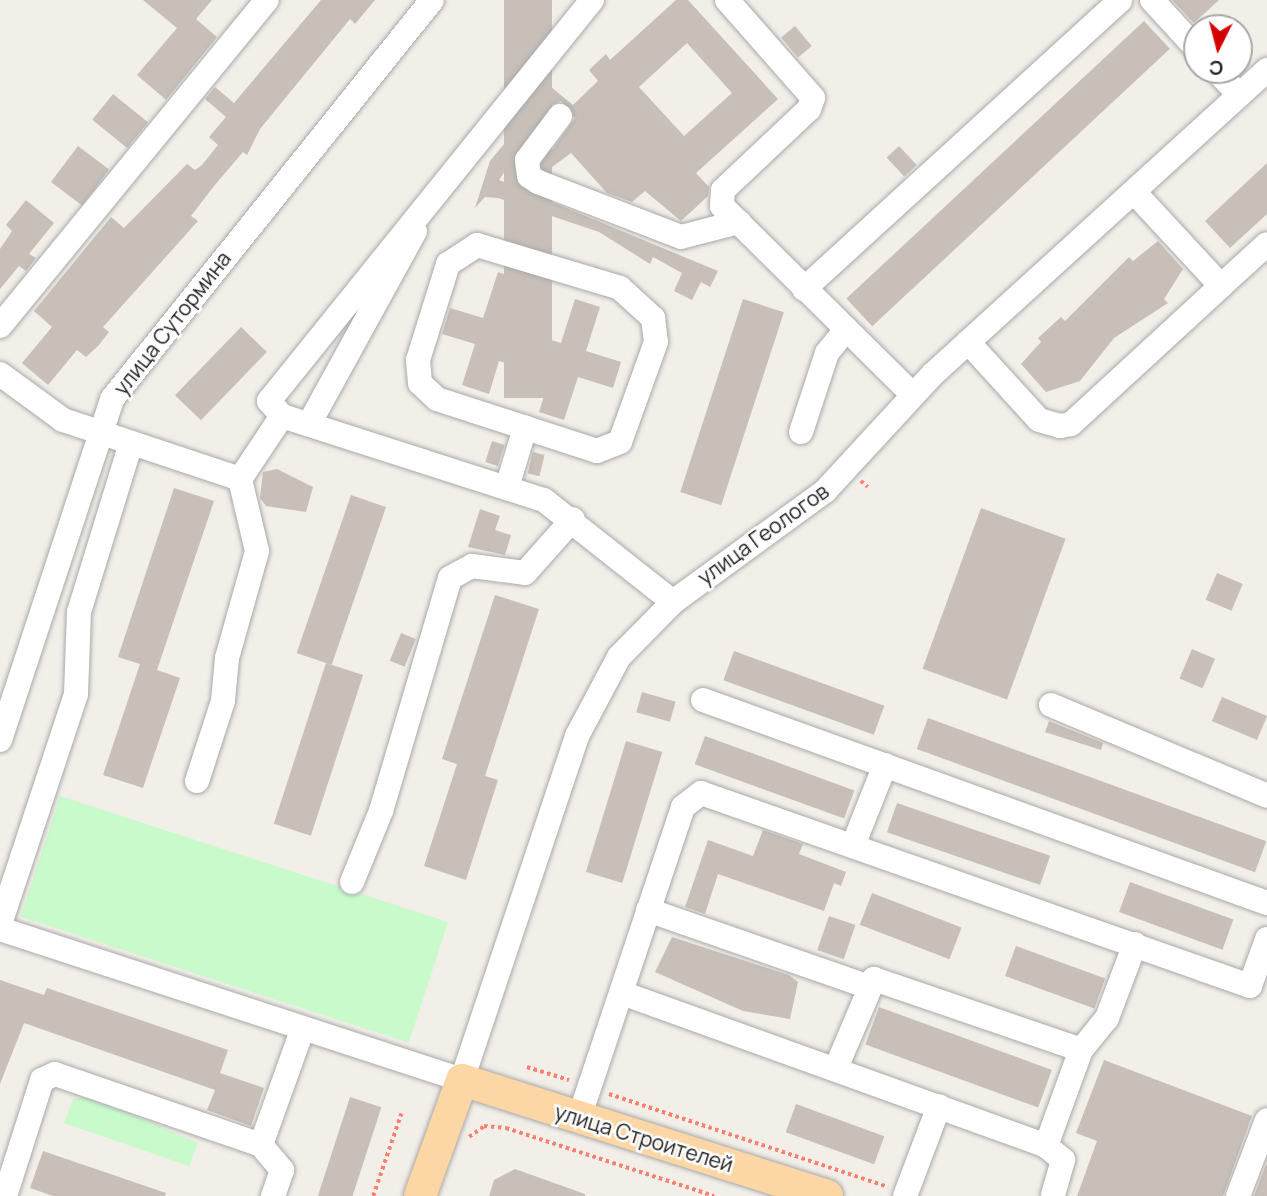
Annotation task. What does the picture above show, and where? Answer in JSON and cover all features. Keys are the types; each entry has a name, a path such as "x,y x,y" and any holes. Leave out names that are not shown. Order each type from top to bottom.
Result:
{"main road":[{"name":"улица Строителей","path":"462,1080 827,1196"},
{"path":"420,1196 462,1080"}],"street":[{"path":"0,327 267,0"},
{"name":"улица Сутормина","path":"0,740 98,434 129,372 432,0"},
{"path":"592,0 445,176 271,392 269,401 282,416 508,484 573,519 673,602"},
{"path":"727,0 813,98 809,109 723,190 722,206 844,332 912,394"},
{"path":"804,289 1120,0"},
{"path":"1152,0 1183,34"},
{"name":"улица Геологов","path":"462,1080 589,706 619,657 673,602 825,491 912,394 1267,70"},
{"path":"1229,84 1239,95"},
{"path":"560,116 527,160 529,176 538,182 681,237 739,222"},
{"path":"309,424 445,176"},
{"path":"1135,192 1221,286"},
{"path":"968,342 1039,420 1060,426 1070,424 1267,244"},
{"path":"477,245 620,288 638,299 656,328 620,442 597,451 525,428 437,400 417,376 448,264 466,248 477,245"},
{"path":"801,432 827,353 844,332"},
{"path":"0,374 43,409 98,434 240,479"},
{"path":"197,781 223,701 227,659 257,551 240,479 282,416"},
{"path":"508,484 525,428"},
{"path":"130,446 79,612 76,694 0,927 462,1080"},
{"path":"352,882 393,773 450,578 472,566 525,573 573,519"},
{"path":"704,700 1267,903"},
{"path":"1051,705 1267,796"},
{"path":"854,843 885,765"},
{"path":"579,1118 683,807 701,793 854,843 1258,990 1267,939"},
{"path":"648,911 866,986 885,978 1081,1050"},
{"path":"1046,1146 1081,1050 1107,1018 1135,944"},
{"path":"836,1068 866,986"},
{"path":"622,993 1046,1146 1063,1160 1053,1196"},
{"path":"261,1146 303,1028"},
{"path":"5,1196 42,1080 55,1074 261,1146 282,1170 273,1196"},
{"path":"906,1194 939,1106"},
{"path":"1238,1196 1267,1120"}],"path":[{"path":"527,1067 906,1194"},
{"path":"373,1196 401,1114"},
{"path":"469,1137 484,1126 506,1128 714,1196"}],"green space":[{"path":"60,796 448,922 409,1043 21,917"},
{"path":"89,1096 198,1143 189,1166 64,1123 73,1099"}],"building":[{"path":"143,0 212,0 196,19 217,37 166,100 137,75 177,28"},
{"path":"321,0 375,0 355,24 350,19 260,129 247,155 243,152 214,186 191,216 198,221 103,327 109,332 98,346 86,357 77,350 48,385 22,363 52,327 34,311 111,217 124,228 187,164 195,170 202,165 218,145 209,137 226,117 205,99 215,87 234,103"},
{"path":"504,0 552,0 552,398 504,398"},
{"path":"676,0 688,0 778,99 696,173 709,187 708,196 681,221 645,191 632,202 607,193 571,153 548,170 542,164 575,118 561,101 548,107 499,180 718,271 710,287 701,282 692,300 674,291 682,273 653,257 650,264 599,232 498,198 485,197 475,208 490,161 551,87 573,105 598,81 589,70 606,54 610,60","holes":["687,43 732,93 684,136 639,87"]},
{"path":"1172,0 1219,0 1204,14 1185,14"},
{"path":"1144,21 1170,49 872,326 846,299"},
{"path":"795,26 812,46 798,57 781,38"},
{"path":"113,94 148,122 127,148 92,120"},
{"path":"78,146 109,169 82,205 51,182"},
{"path":"899,146 917,165 904,177 887,158"},
{"path":"1267,163 1267,214 1230,248 1205,221"},
{"path":"26,200 54,223 29,254 36,258 26,271 19,266 0,289 0,249 12,231 6,225"},
{"path":"1158,241 1183,269 1164,299 1168,303 1114,338 1080,381 1046,392 1021,364 1041,342 1038,338 1061,317 1065,321 1129,257 1133,261"},
{"path":"498,272 525,281 510,327 561,343 575,299 600,307 586,351 621,362 613,388 578,377 564,420 539,412 550,377 499,361 489,394 462,385 475,344 442,334 450,308 483,318"},
{"path":"743,299 784,312 721,505 680,492"},
{"path":"241,327 267,352 201,420 175,395"},
{"path":"492,441 504,445 498,466 485,462"},
{"path":"533,452 545,455 539,476 528,473"},
{"path":"277,469 313,487 306,512 266,506 260,498 263,472"},
{"path":"174,488 214,501 157,670 180,678 143,788 103,775 140,664 118,657"},
{"path":"351,495 386,507 332,665 297,653"},
{"path":"981,508 1066,539 1007,699 923,669"},
{"path":"480,509 500,516 495,530 511,535 505,555 468,547"},
{"path":"1217,573 1243,584 1231,611 1206,600"},
{"path":"495,595 539,609 485,776 498,780 466,880 424,866 457,764 442,759"},
{"path":"401,633 416,639 405,667 390,661"},
{"path":"1192,649 1215,659 1203,688 1179,678"},
{"path":"734,651 884,706 874,735 723,680"},
{"path":"326,663 363,675 311,836 274,824"},
{"path":"642,692 676,702 670,722 636,712"},
{"path":"1222,697 1267,716 1257,740 1212,721"},
{"path":"928,718 1266,841 1255,872 917,749"},
{"path":"1049,721 1103,743 1101,750 1045,732"},
{"path":"705,736 854,790 844,819 695,764"},
{"path":"626,741 662,752 622,883 586,872"},
{"path":"897,803 1050,856 1040,885 887,832"},
{"path":"763,830 803,844 799,854 846,872 841,886 834,883 824,911 718,874 705,914 685,907 708,840 753,856"},
{"path":"1130,882 1233,920 1222,950 1119,912"},
{"path":"872,893 962,927 949,959 860,925"},
{"path":"829,916 855,925 844,959 817,950"},
{"path":"672,937 789,975 798,982 790,1019 743,1011 655,972"},
{"path":"1016,946 1105,978 1094,1009 1005,976"},
{"path":"0,980 44,995 47,988 228,1050 220,1073 264,1088 251,1126 207,1110 215,1090 24,1023 0,1084"},
{"path":"879,1007 1052,1070 1038,1108 865,1045"},
{"path":"1104,1060 1252,1116 1223,1196 1077,1196 1097,1141 1076,1133"},
{"path":"350,1097 381,1107 353,1196 318,1196"},
{"path":"796,1104 884,1136 874,1164 786,1132"},
{"path":"43,1151 166,1193 165,1196 53,1196 30,1188"},
{"path":"1267,1162 1267,1196 1254,1196"},
{"path":"515,1169 585,1196 489,1196 494,1180"}]}
